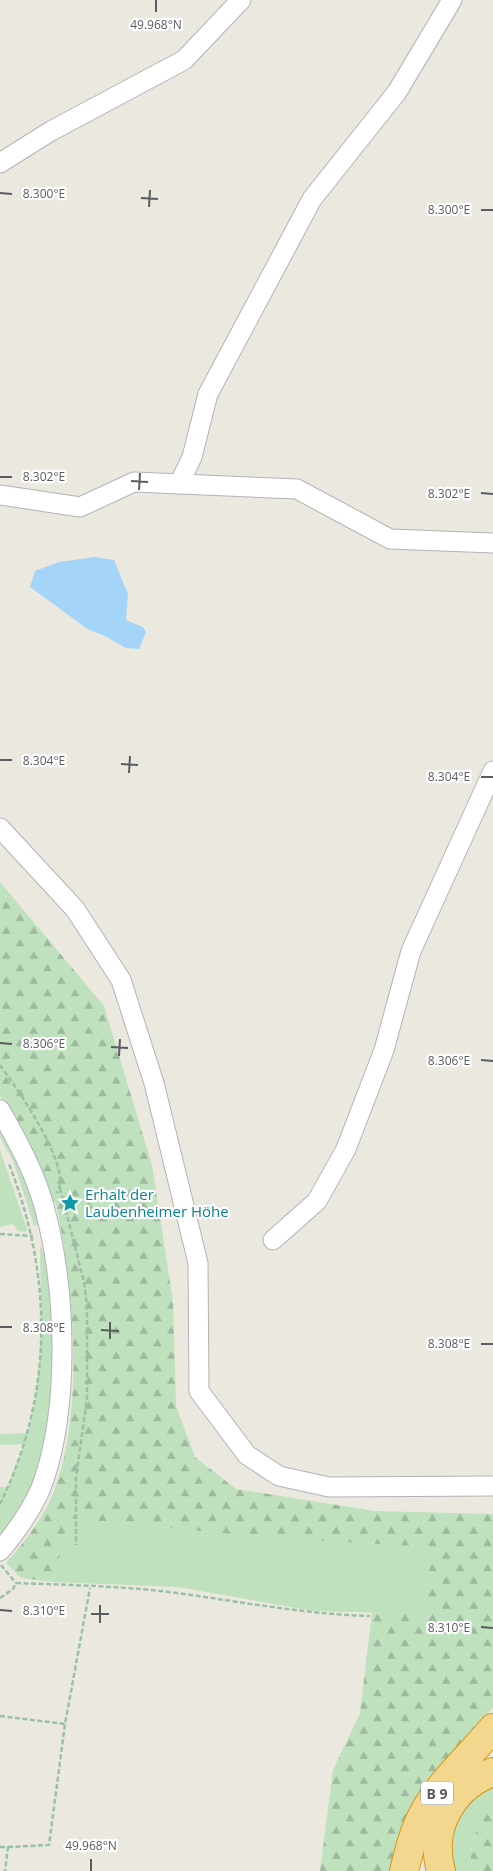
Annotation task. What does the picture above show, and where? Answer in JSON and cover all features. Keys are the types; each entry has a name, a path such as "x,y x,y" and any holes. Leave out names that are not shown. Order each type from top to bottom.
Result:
{"highway":[{"name":"B 9","path":"404,1871 416,1829 430,1803 451,1775 493,1728"},
{"path":"441,1871 438,1844 441,1824 448,1806 468,1785 493,1772"}],"street":[{"path":"0,163 51,131 184,60 241,0"},
{"path":"179,484 192,457 208,394 312,199 398,92 452,0"},
{"path":"0,495 80,507 134,482 298,489 390,539 493,543"},
{"path":"273,1240 316,1201 346,1149 384,1050 411,951 493,771"},
{"path":"0,828 75,909 121,980 154,1083 198,1263 199,1391 247,1456 279,1476 329,1487 493,1486"},
{"path":"0,1110 32,1173 44,1206 58,1285 62,1347 57,1416 46,1473 25,1519 0,1551"}],"path":[{"path":"0,1065 24,1098 46,1138 60,1175 60,1188 84,1282 87,1305 87,1399 76,1477 76,1545"},
{"path":"0,1504 14,1474 28,1433 40,1367 41,1289 28,1214 8,1162"},
{"path":"53,1198 60,1188"},
{"path":"0,1234 32,1236"},
{"path":"0,1565 16,1583 111,1587 176,1593 292,1611 370,1616"},
{"path":"0,1598 13,1589 16,1583"},
{"path":"0,1847 49,1845 65,1724 90,1588"},
{"path":"0,1716 65,1724"},
{"path":"5,1871 8,1848"}],"green space":[{"path":"0,882 104,1006 152,1165 173,1302 176,1406 195,1457 236,1489 375,1511 493,1514 493,1708 464,1741 392,1871 320,1871 333,1770 360,1713 372,1613 423,1613 433,1547 270,1538 69,1518 53,1582 21,1578 6,1563 33,1530 53,1494 63,1462 70,1426 73,1389 73,1350 68,1273 56,1204 49,1196 0,1096"},
{"path":"0,1121 30,1187 35,1201 38,1225 34,1225 13,1161 0,1137"},
{"path":"0,1150 27,1229 26,1232 18,1231 13,1224 0,1227"},
{"path":"40,1246 46,1265 54,1336 54,1365 49,1425 36,1479 23,1505 0,1537 0,1504 2,1499 0,1499 0,1487 8,1487 24,1444 0,1445 0,1434 28,1433 37,1387 41,1294"},
{"path":"69,1518 270,1538 434,1547 423,1614 313,1611 178,1587 53,1582"},
{"path":"493,1780 493,1802 486,1806 472,1847 471,1856 474,1871 449,1871 450,1817"},
{"path":"493,1802 493,1871 474,1871 471,1855 474,1838 486,1805"}],"water":[{"path":"95,557 114,560 128,594 126,620 143,627 146,632 139,649 126,648 105,636 89,630 30,587 35,571 59,562"}],"place":[{"name":"Erhalt der Laubenheimer Höhe","path":"70,1203"}]}
